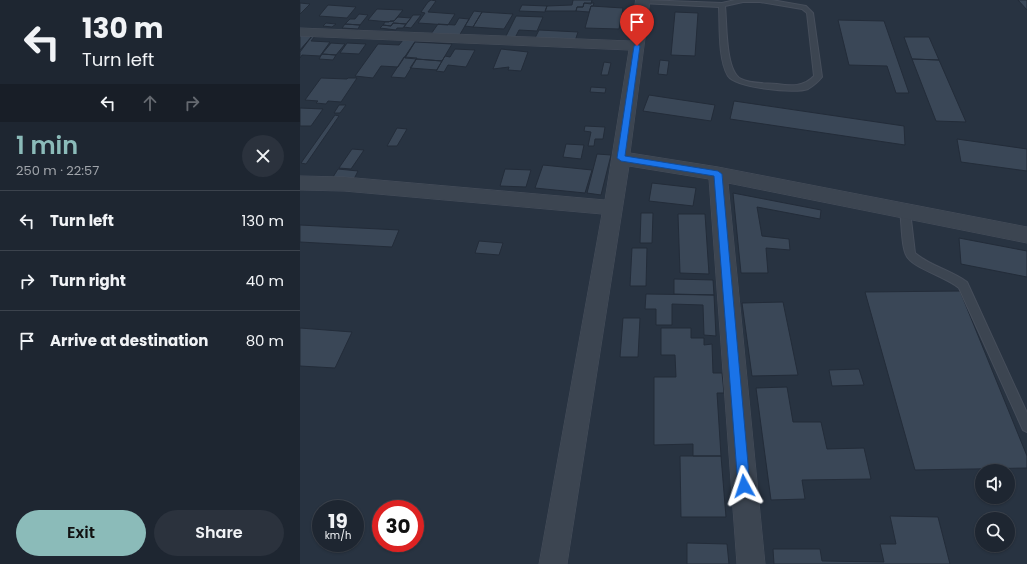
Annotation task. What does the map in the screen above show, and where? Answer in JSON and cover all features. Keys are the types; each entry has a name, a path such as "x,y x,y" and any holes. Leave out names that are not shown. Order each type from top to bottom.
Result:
{"street":[{"path":"553,564 621,158 643,1"},
{"path":"300,32 637,46"},
{"path":"621,158 718,174 1027,235"},
{"path":"718,174 751,564"},
{"path":"300,183 344,184 612,208"}],"lane":[{"path":"643,1 722,5 743,0 790,4 804,7 810,13 818,77 816,81 805,87 787,88 745,83 732,76 726,63 722,5"},
{"path":"905,211 911,255 918,262 954,278 963,285 1027,426"}],"building":[{"path":"431,0 436,1 428,12 455,14 448,25 418,23 425,13 421,12"},
{"path":"573,0 592,0 591,4 584,3 583,7 577,7 576,11 545,11 547,6 572,5"},
{"path":"1018,0 1027,0 1027,10"},
{"path":"300,3 310,4 300,14"},
{"path":"584,3 594,3 589,12 576,11 577,7 583,7"},
{"path":"328,5 356,7 347,18 319,16"},
{"path":"522,5 547,6 545,12 519,11"},
{"path":"591,6 623,8 619,29 585,28"},
{"path":"377,9 403,10 394,21 368,20"},
{"path":"474,11 482,12 473,27 465,26"},
{"path":"482,12 513,14 504,29 473,27"},
{"path":"675,12 698,13 695,56 671,55"},
{"path":"359,14 368,15 360,25 345,24 350,19 355,19"},
{"path":"413,15 421,15 411,28 404,27"},
{"path":"516,16 543,17 537,31 519,30 515,38 505,38"},
{"path":"398,17 411,18 406,24 393,23 391,26 383,25 385,22 394,21"},
{"path":"459,18 469,19 459,36 431,34 438,24 455,25"},
{"path":"838,20 884,21 909,93 896,93 887,66 849,65"},
{"path":"326,23 336,24 332,27 323,26"},
{"path":"393,23 406,24 403,28 397,28 396,30 380,28 383,25 391,26"},
{"path":"345,24 360,25 358,29 342,28"},
{"path":"539,30 578,32 575,41 535,38"},
{"path":"300,34 313,35 300,50"},
{"path":"312,36 315,36 311,41 330,42 320,56 302,55 300,58 300,52"},
{"path":"904,37 929,37 939,60 912,59"},
{"path":"403,40 416,40 398,67 381,66 373,78 355,76 378,44 399,45"},
{"path":"415,42 452,44 442,61 405,58"},
{"path":"331,43 345,44 336,55 322,54"},
{"path":"347,43 366,44 359,54 340,53"},
{"path":"455,49 475,50 466,67 448,65 444,72 436,71 445,56 450,57"},
{"path":"501,49 528,52 521,71 508,70 509,67 493,69"},
{"path":"322,54 336,55 333,60 319,59"},
{"path":"404,57 417,58 405,78 391,77"},
{"path":"416,59 442,61 437,70 410,68"},
{"path":"912,59 939,60 966,122 936,121"},
{"path":"660,60 669,61 667,75 658,74"},
{"path":"604,62 611,63 608,75 601,75"},
{"path":"321,78 357,78 341,102 328,101 326,104 316,103 318,101 305,100"},
{"path":"591,87 606,88 605,93 590,92"},
{"path":"649,95 715,105 711,121 643,111"},
{"path":"734,101 904,126 905,145 730,119"},
{"path":"339,105 346,105 340,113 334,113"},
{"path":"300,108 323,109 311,126 300,126"},
{"path":"335,115 339,116 306,164 301,163"},
{"path":"585,126 605,127 603,139 595,139 594,146 588,146 591,132 584,131"},
{"path":"397,128 407,129 397,146 387,146"},
{"path":"957,139 1027,149 1027,171 961,162"},
{"path":"566,144 584,145 581,159 563,157"},
{"path":"352,149 364,150 351,169 339,168"},
{"path":"597,154 611,155 601,195 587,193"},
{"path":"543,165 592,170 585,193 535,188"},
{"path":"338,169 358,171 354,179 333,177"},
{"path":"505,169 531,170 526,187 500,186"},
{"path":"652,183 696,188 693,206 649,201"},
{"path":"733,193 821,210 820,219 757,207 762,236 789,239 790,250 766,248 768,273 741,273"},
{"path":"641,213 653,213 652,243 640,243"},
{"path":"678,214 705,214 709,274 680,273"},
{"path":"300,225 399,230 392,247 300,242"},
{"path":"959,238 1027,251 1027,277 961,264"},
{"path":"479,241 503,243 499,255 475,253"},
{"path":"632,248 647,248 646,286 630,286"},
{"path":"674,279 713,280 714,295 674,294"},
{"path":"960,291 1027,456 1027,468 1015,468 1015,464 975,464 975,469 915,470 865,292"},
{"path":"646,294 714,295 716,336 704,335 703,305 672,304 672,325 656,325 656,309 645,309"},
{"path":"783,302 798,375 752,376 742,303"},
{"path":"623,318 640,318 638,357 620,357"},
{"path":"300,328 352,332 335,368 300,366"},
{"path":"661,328 691,328 691,338 704,338 704,345 712,344 713,373 722,373 724,393 717,393 721,456 693,456 693,444 654,445 654,377 676,377 675,355 661,355"},
{"path":"859,369 864,385 832,386 829,370"},
{"path":"787,387 793,422 821,422 827,449 864,448 871,479 802,480 805,499 771,500 756,388"},
{"path":"680,456 721,456 726,517 681,517"},
{"path":"890,516 938,517 950,564 774,564 773,549 820,549 822,561 884,562 880,544 896,544"},
{"path":"687,543 727,544 729,564 687,564"}],"route":[{"path":"637,46 621,158 718,174 744,486"}]}
